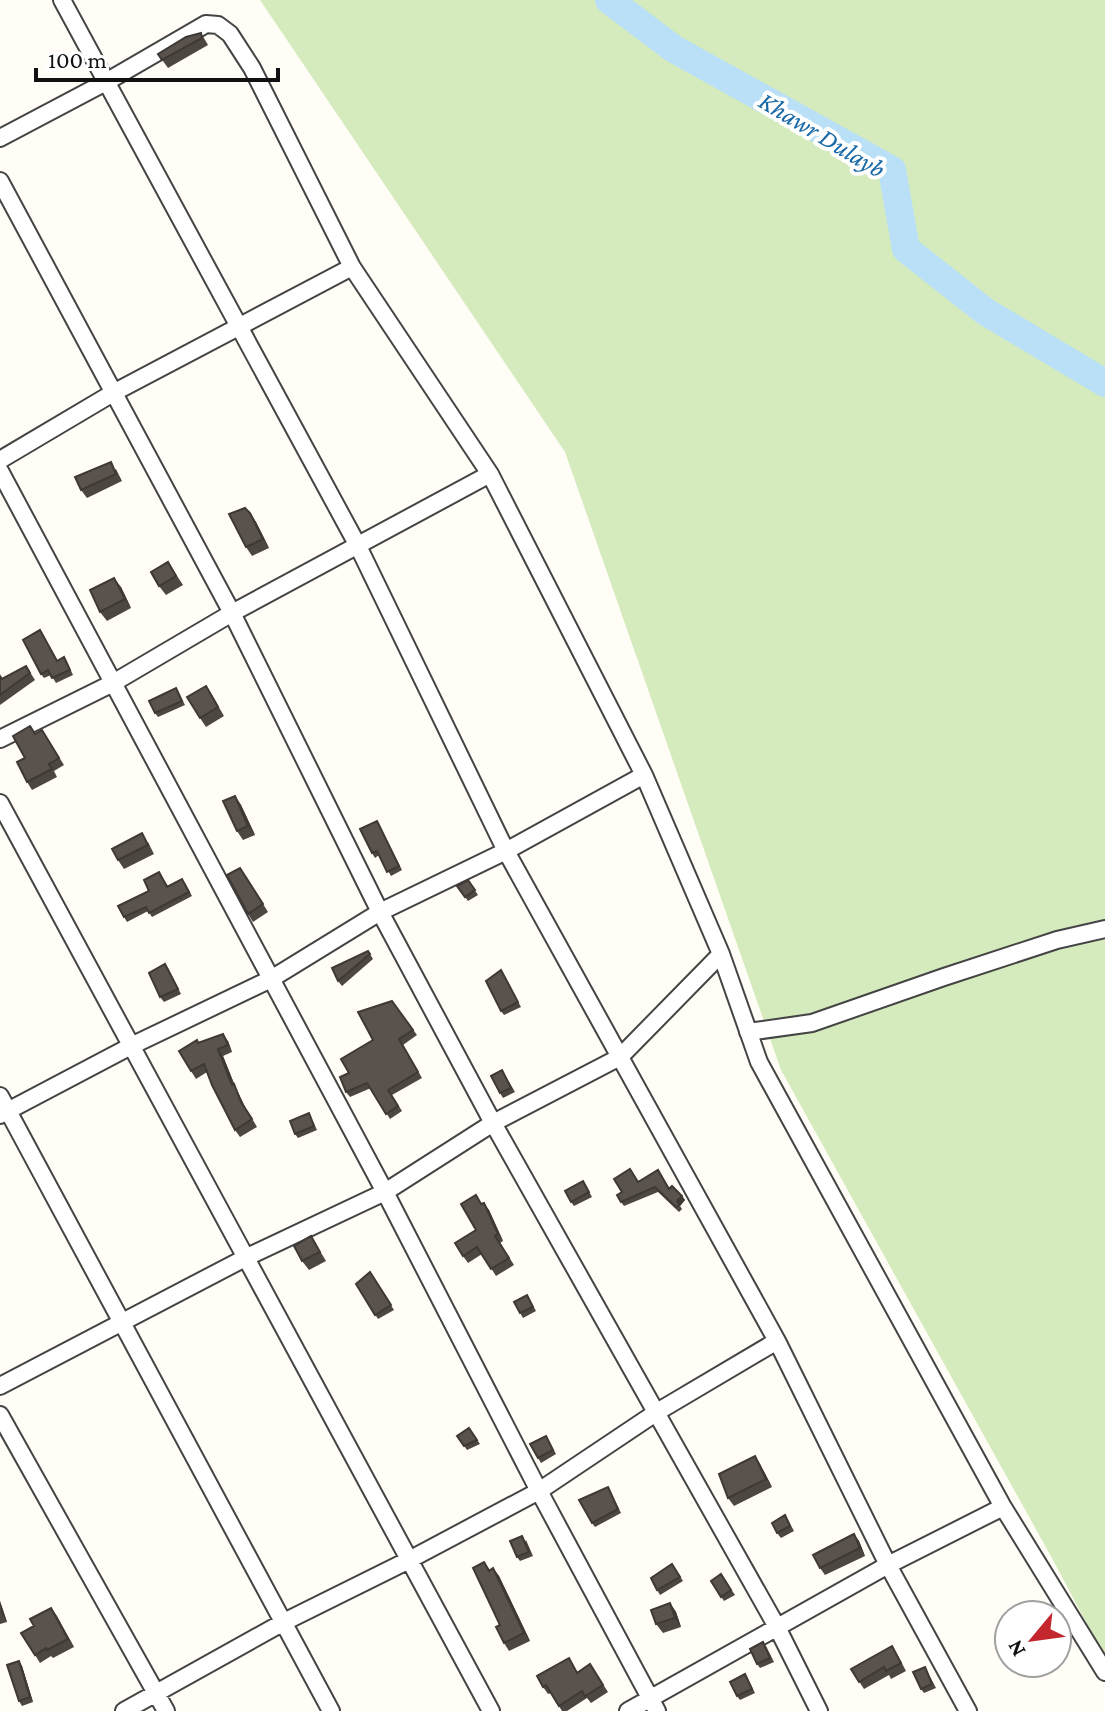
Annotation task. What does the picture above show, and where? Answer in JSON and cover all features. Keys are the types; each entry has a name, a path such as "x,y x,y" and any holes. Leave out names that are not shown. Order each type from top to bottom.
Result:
{"street":[{"path":"62,0 358,546 506,851 777,1341 888,1565 968,1711"},
{"path":"0,138 206,24 218,25 230,34 252,68 352,267 490,474 644,775 721,954 759,1062 1003,1507 1105,1672"},
{"path":"0,181 232,613 380,912 493,1123 777,1627 819,1711"},
{"path":"0,460 113,393 352,267"},
{"path":"0,471 385,1192 539,1491 654,1705"},
{"path":"0,739 113,683 232,613 490,474"},
{"path":"331,1711 3,1107 271,979 380,912 506,851 644,775"},
{"path":"0,803 491,1711"},
{"path":"748,1032 812,1023 1057,940 1105,929"},
{"path":"0,1386 245,1258 385,1192 493,1123 620,1057 721,954"},
{"path":"124,1711 282,1623 539,1491 657,1412 777,1341"},
{"path":"0,1415 166,1711"},
{"path":"628,1711 654,1705 777,1627 888,1565 1003,1507"}],"green space":[{"path":"260,0 1105,0 1105,1658 781,1070 565,452"}],"building":[{"path":"201,33 202,38 162,60 158,54 186,37"},
{"path":"111,462 116,474 81,490 75,477"},
{"path":"245,508 263,539 246,547 229,514"},
{"path":"168,562 176,576 159,586 151,572"},
{"path":"114,578 125,599 100,612 90,590"},
{"path":"40,630 57,661 64,657 70,670 52,678 48,670 41,674 23,640"},
{"path":"26,666 30,673 0,695 0,676 2,679"},
{"path":"206,686 218,707 200,718 187,697"},
{"path":"176,688 182,701 155,713 149,701"},
{"path":"30,726 35,734 42,730 59,758 49,764 52,769 27,782 17,762 25,758 13,736"},
{"path":"235,796 248,826 237,831 223,801"},
{"path":"377,821 399,866 387,872 377,851 372,853 360,829"},
{"path":"142,833 148,845 118,860 112,849"},
{"path":"240,868 263,904 248,914 227,875"},
{"path":"159,872 167,887 182,879 189,892 149,913 146,907 124,917 118,906 149,891 144,880"},
{"path":"468,880 475,890 465,897 457,886"},
{"path":"368,951 370,954 338,981 332,968"},
{"path":"165,964 178,989 160,997 149,973"},
{"path":"501,970 518,1002 501,1011 486,981"},
{"path":"392,1001 413,1030 399,1039 418,1072 388,1090 398,1106 386,1114 367,1083 346,1092 340,1077 349,1073 341,1059 373,1040 358,1012"},
{"path":"223,1034 228,1045 218,1049 232,1085 252,1119 235,1130 204,1064 191,1071 179,1051 197,1040 198,1043"},
{"path":"502,1070 511,1088 500,1093 491,1076"},
{"path":"309,1113 314,1126 295,1134 290,1121"},
{"path":"630,1169 638,1182 658,1170 669,1189 672,1186 682,1196 677,1201 679,1205 676,1207 655,1187 621,1202 617,1195 622,1192 614,1179"},
{"path":"583,1181 589,1192 571,1202 565,1191"},
{"path":"476,1195 481,1204 484,1203 498,1234 495,1236 509,1258 491,1269 477,1247 463,1256 455,1243 476,1230 461,1204"},
{"path":"311,1236 320,1252 302,1261 294,1246"},
{"path":"370,1272 391,1305 375,1315 356,1284"},
{"path":"527,1295 533,1307 520,1313 514,1302"},
{"path":"469,1428 477,1440 464,1446 457,1436"},
{"path":"546,1436 553,1450 538,1458 530,1444"},
{"path":"755,1456 766,1479 728,1498 719,1474"},
{"path":"608,1487 618,1509 592,1523 579,1500"},
{"path":"785,1515 790,1526 777,1533 772,1523"},
{"path":"854,1534 860,1548 820,1568 813,1555"},
{"path":"522,1536 529,1552 517,1557 510,1541"},
{"path":"484,1562 489,1571 493,1568 524,1633 504,1643 496,1627 500,1625 473,1568"},
{"path":"672,1564 680,1577 657,1590 651,1578"},
{"path":"721,1574 731,1590 721,1597 711,1581"},
{"path":"670,1603 675,1618 656,1624 651,1610"},
{"path":"51,1608 68,1639 35,1655 21,1633 34,1626 30,1619"},
{"path":"763,1642 770,1658 757,1664 750,1649"},
{"path":"892,1646 901,1663 886,1671 884,1667 859,1682 851,1669"},
{"path":"569,1658 577,1673 590,1664 603,1685 585,1696 582,1691 559,1706 537,1676"},
{"path":"19,1661 30,1697 19,1701 7,1665"},
{"path":"925,1667 932,1684 921,1689 913,1672"},
{"path":"745,1674 752,1689 737,1696 730,1682"}],"waterway":[{"name":"Khawr Dulayb","path":"609,0 674,49 892,170 906,249 986,312 1105,383"}]}
